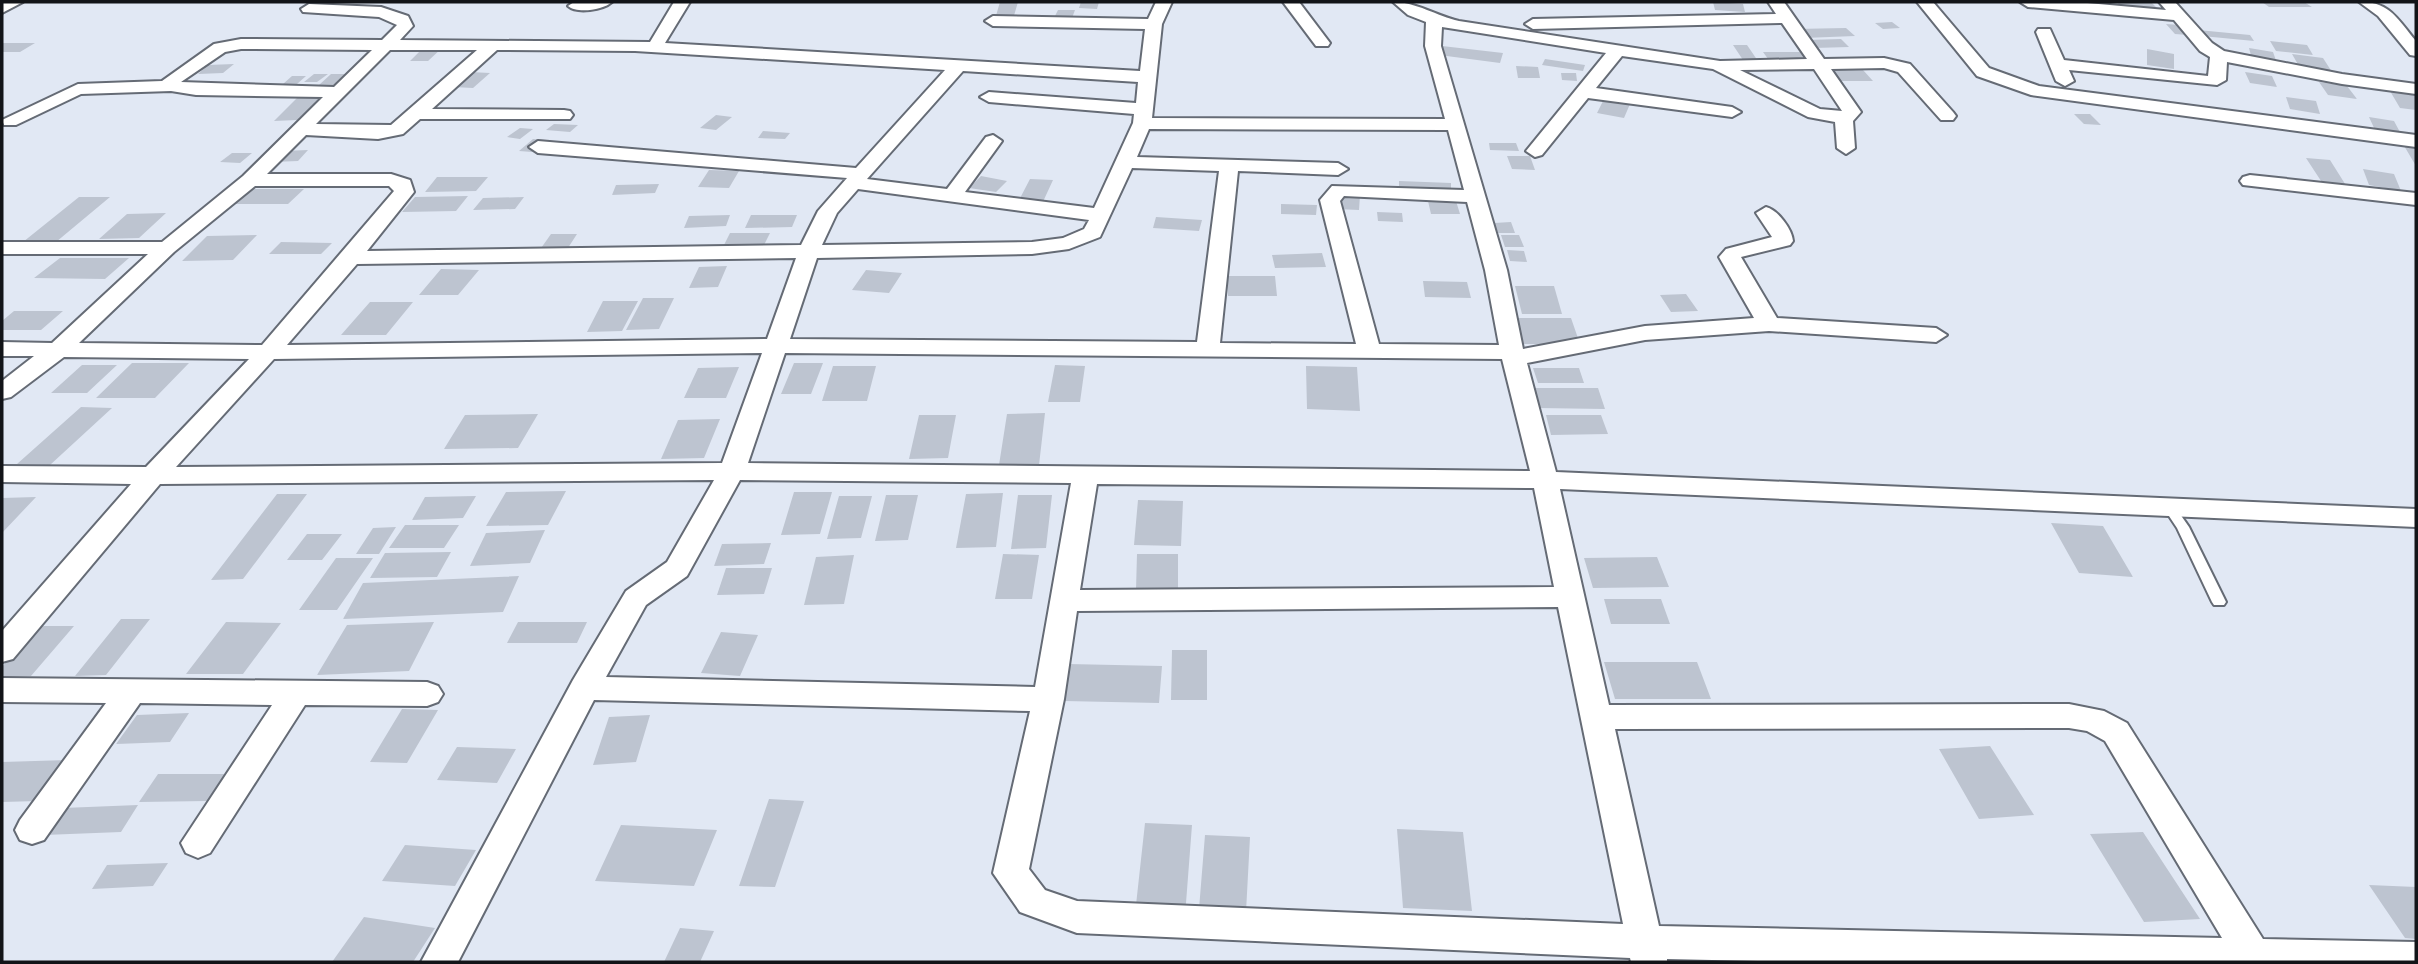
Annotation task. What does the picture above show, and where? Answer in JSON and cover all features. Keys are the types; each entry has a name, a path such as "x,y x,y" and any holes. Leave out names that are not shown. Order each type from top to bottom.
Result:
{"street":[{"path":"2,8 15,2"},
{"path":"576,6 604,2"},
{"path":"654,48 682,2"},
{"path":"353,258 1056,247 1093,233 1126,162 1143,116 1154,24 1164,2"},
{"path":"1291,2 1322,43"},
{"path":"1401,2 1408,8 1434,19 1459,26 1717,65 1899,66 1947,116"},
{"path":"1717,65 1814,113 1844,118 1851,116 1852,112 1776,2"},
{"path":"1926,2 1929,10 1983,72 1996,79 2037,91 2416,141"},
{"path":"2028,2 2179,16"},
{"path":"2167,2 2206,47 2219,55 2342,79 2416,89"},
{"path":"2367,2 2384,13 2416,51"},
{"path":"2,392 58,349 167,248 250,180 405,26 402,19 381,12 309,9"},
{"path":"1434,19 1433,46 1496,270 1513,355 1571,597 1647,952"},
{"path":"1459,26 1787,19"},
{"path":"993,21 1154,24"},
{"path":"2044,32 2071,95"},
{"path":"171,86 170,82 178,74 220,48 232,45 654,48 1146,77"},
{"path":"299,129 387,132 397,130 492,46"},
{"path":"1535,150 1618,50"},
{"path":"2058,64 2208,81 2217,80 2219,55"},
{"path":"439,962 584,688 636,598 677,569 732,471 809,251 828,211 957,66"},
{"path":"5,123 78,89 171,86 196,90 336,92"},
{"path":"1583,92 1732,112"},
{"path":"989,97 1143,116 1455,125"},
{"path":"417,114 564,115"},
{"path":"1844,118 1846,148"},
{"path":"952,196 993,141"},
{"path":"1340,146 1338,180 1330,200 1364,337 1371,351"},
{"path":"538,147 858,179 952,196 1100,215"},
{"path":"1126,162 1229,166 1474,196"},
{"path":"1208,349 1229,166"},
{"path":"2,651 153,476 271,352 353,258 404,192 403,184 391,180 250,180"},
{"path":"2250,181 2416,199"},
{"path":"1766,213 1782,234 1783,241 1733,253 1730,257 1769,324"},
{"path":"2,248 167,248"},
{"path":"2,349 271,352 775,346 1208,349 1513,355 1645,333 1769,324 1936,335"},
{"path":"2,474 153,476 732,471 1545,480 2416,518"},
{"path":"1085,476 1048,699 1011,873 1033,901 1077,917 1647,952 2416,959"},
{"path":"1064,601 1571,597"},
{"path":"584,688 1048,699"},
{"path":"2,690 427,694"},
{"path":"32,830 132,691"},
{"path":"198,843 296,693"},
{"path":"1597,717 2069,716 2093,720 2116,732 2255,959"}],"lane":[{"path":"2169,507 2183,527 2220,602"}],"building":[{"path":"1000,2 1018,2 1013,19 995,19"},
{"path":"1081,2 1099,2 1097,9 1079,8"},
{"path":"1713,2 1743,4 1745,12 1715,10"},
{"path":"2117,2 2151,2 2158,9 2121,7"},
{"path":"2262,2 2304,2 2312,7 2269,7"},
{"path":"1058,10 1075,10 1072,18 1054,18"},
{"path":"1892,22 1900,28 1883,29 1875,23"},
{"path":"2166,24 2180,25 2188,35 2175,34"},
{"path":"1846,28 1855,36 1804,38 1795,29"},
{"path":"2198,30 2250,35 2254,41 2202,36"},
{"path":"1841,39 1849,47 1814,48 1806,40"},
{"path":"2270,41 2307,45 2313,55 2276,51"},
{"path":"2,43 35,43 20,52 2,52"},
{"path":"1733,45 1747,45 1760,64 1745,63"},
{"path":"1442,46 1503,53 1500,63 1439,55"},
{"path":"423,48 442,48 428,61 410,61"},
{"path":"2249,48 2273,52 2278,66 2253,63"},
{"path":"2147,49 2174,54 2174,69 2147,65"},
{"path":"1763,52 1803,52 1811,63 1771,63"},
{"path":"2292,54 2323,58 2332,72 2300,68"},
{"path":"1545,59 1585,65 1583,71 1542,65"},
{"path":"234,64 223,73 198,74 208,65"},
{"path":"1516,66 1538,67 1540,78 1518,78"},
{"path":"1826,70 1863,70 1873,81 1836,81"},
{"path":"470,72 490,73 473,88 453,87"},
{"path":"2245,72 2272,76 2277,87 2250,83"},
{"path":"1561,73 1576,73 1577,81 1562,80"},
{"path":"314,74 328,74 317,82 304,82"},
{"path":"331,74 350,74 338,85 319,85"},
{"path":"292,76 306,76 297,84 283,84"},
{"path":"2319,82 2347,86 2357,99 2328,95"},
{"path":"2390,91 2416,95 2416,110 2400,108"},
{"path":"300,95 323,95 297,120 274,121"},
{"path":"2286,97 2316,101 2320,114 2290,109"},
{"path":"1604,99 1630,104 1624,118 1597,113"},
{"path":"2074,114 2090,114 2101,125 2084,124"},
{"path":"716,115 732,117 716,130 700,128"},
{"path":"2369,117 2394,121 2401,134 2375,130"},
{"path":"554,124 578,125 570,132 546,130"},
{"path":"520,128 533,129 520,139 507,137"},
{"path":"763,131 790,133 785,139 758,138"},
{"path":"533,139 546,140 532,152 519,151"},
{"path":"1489,143 1516,143 1519,151 1490,150"},
{"path":"2403,144 2416,146 2416,166"},
{"path":"308,150 298,161 273,162 284,151"},
{"path":"232,153 252,153 240,163 220,162"},
{"path":"1507,156 1530,156 1535,170 1512,169"},
{"path":"2306,158 2330,160 2347,187 2323,184"},
{"path":"2363,169 2394,174 2401,191 2369,185"},
{"path":"709,170 739,171 729,188 698,187"},
{"path":"981,176 1007,181 996,192 969,188"},
{"path":"437,177 488,177 476,191 425,192"},
{"path":"1030,179 1053,180 1041,206 1017,204"},
{"path":"1399,181 1451,183 1451,192 1399,189"},
{"path":"659,184 655,193 612,195 616,185"},
{"path":"246,189 304,189 288,204 229,204"},
{"path":"1338,194 1360,195 1359,210 1337,209"},
{"path":"468,196 456,211 402,212 415,197"},
{"path":"79,197 110,197 56,242 23,242"},
{"path":"524,197 515,209 473,210 483,198"},
{"path":"1428,201 1456,201 1460,214 1431,214"},
{"path":"1281,204 1317,205 1316,215 1281,214"},
{"path":"1377,212 1402,213 1403,222 1378,221"},
{"path":"166,213 139,238 99,239 127,214"},
{"path":"730,215 726,226 684,228 689,216"},
{"path":"751,215 797,215 792,227 745,228"},
{"path":"1156,217 1202,220 1199,231 1153,228"},
{"path":"1511,222 1515,233 1498,233 1494,223"},
{"path":"730,233 770,233 762,249 722,249"},
{"path":"551,234 577,234 566,251 539,251"},
{"path":"257,235 233,260 182,261 207,236"},
{"path":"1501,235 1519,235 1524,247 1505,247"},
{"path":"281,242 332,243 321,254 269,254"},
{"path":"1507,250 1524,251 1527,262 1510,261"},
{"path":"1322,253 1326,267 1275,268 1272,255"},
{"path":"60,258 129,258 105,279 34,278"},
{"path":"727,266 718,287 689,288 699,267"},
{"path":"441,269 479,270 458,295 419,295"},
{"path":"866,270 902,273 889,293 852,290"},
{"path":"1227,276 1275,276 1277,296 1228,296"},
{"path":"1423,281 1467,282 1471,298 1425,297"},
{"path":"1515,286 1554,286 1562,314 1522,314"},
{"path":"1686,294 1698,311 1671,312 1660,295"},
{"path":"643,298 674,298 659,329 626,330"},
{"path":"603,301 638,301 622,331 587,332"},
{"path":"370,302 413,302 386,335 341,335"},
{"path":"14,311 63,311 41,330 2,330 2,321"},
{"path":"1513,318 1571,318 1580,344 1521,344"},
{"path":"132,363 189,363 155,398 96,398"},
{"path":"794,363 823,363 811,394 781,394"},
{"path":"82,365 117,365 87,393 51,393"},
{"path":"1055,365 1085,366 1080,402 1048,402"},
{"path":"833,366 876,366 867,401 822,401"},
{"path":"1306,366 1357,367 1360,411 1307,409"},
{"path":"739,367 726,398 684,398 698,368"},
{"path":"1533,368 1579,368 1584,383 1538,383"},
{"path":"1532,388 1598,388 1605,409 1538,408"},
{"path":"81,407 112,408 50,465 17,464"},
{"path":"1045,413 1039,465 999,465 1007,414"},
{"path":"538,414 518,448 444,449 465,415"},
{"path":"919,415 956,415 948,458 909,459"},
{"path":"1546,415 1601,415 1608,434 1551,435"},
{"path":"720,419 704,458 661,459 678,420"},
{"path":"566,491 548,525 486,526 506,492"},
{"path":"794,492 832,492 820,534 781,535"},
{"path":"1003,493 996,547 956,548 966,494"},
{"path":"277,494 307,494 243,579 211,580"},
{"path":"886,495 918,495 908,540 875,541"},
{"path":"1018,495 1052,495 1046,548 1011,549"},
{"path":"476,496 463,518 412,520 425,497"},
{"path":"839,496 872,496 861,538 827,539"},
{"path":"36,497 2,533 2,498"},
{"path":"1138,500 1183,501 1181,546 1134,545"},
{"path":"2051,523 2103,526 2133,577 2079,573"},
{"path":"405,525 459,525 444,548 389,548"},
{"path":"396,527 379,554 356,554 373,528"},
{"path":"545,530 530,563 470,566 486,533"},
{"path":"307,534 342,534 322,560 287,560"},
{"path":"771,543 764,564 714,566 722,544"},
{"path":"451,552 437,577 370,578 385,553"},
{"path":"1003,554 1039,555 1032,599 995,599"},
{"path":"1137,554 1178,554 1178,589 1136,590"},
{"path":"854,555 844,604 804,605 816,557"},
{"path":"1657,557 1669,587 1593,588 1584,558"},
{"path":"336,558 373,558 337,610 299,610"},
{"path":"726,568 772,568 764,594 717,595"},
{"path":"519,576 503,612 343,619 363,583"},
{"path":"1604,599 1661,599 1670,624 1611,624"},
{"path":"121,619 150,619 106,675 75,676"},
{"path":"226,622 281,623 243,674 186,674"},
{"path":"434,622 409,671 317,675 347,625"},
{"path":"518,622 587,622 577,643 507,643"},
{"path":"37,626 74,626 31,676 2,677 2,667"},
{"path":"721,632 758,635 740,676 701,673"},
{"path":"1172,650 1207,650 1207,700 1171,700"},
{"path":"1604,662 1697,662 1711,699 1615,699"},
{"path":"1068,664 1162,666 1159,703 1064,701"},
{"path":"402,709 438,710 407,763 370,762"},
{"path":"189,713 170,742 116,744 137,715"},
{"path":"650,715 636,762 593,765 609,717"},
{"path":"1990,746 2034,815 1979,819 1939,749"},
{"path":"457,747 516,749 497,783 437,780"},
{"path":"68,760 38,801 2,802 2,762"},
{"path":"158,774 225,774 207,801 139,802"},
{"path":"769,799 804,801 775,887 739,886"},
{"path":"138,805 121,832 44,835 63,808"},
{"path":"1145,823 1192,825 1185,916 1135,914"},
{"path":"621,825 717,830 694,886 595,881"},
{"path":"1397,829 1463,832 1472,911 1403,908"},
{"path":"2143,832 2200,919 2144,922 2090,834"},
{"path":"1205,835 1250,837 1246,912 1199,909"},
{"path":"405,845 476,850 455,886 382,881"},
{"path":"168,863 153,886 92,889 107,865"},
{"path":"2369,885 2416,887 2416,939 2405,938"},
{"path":"364,917 435,928 413,962 332,962"},
{"path":"680,928 714,931 700,962 664,962"}]}
